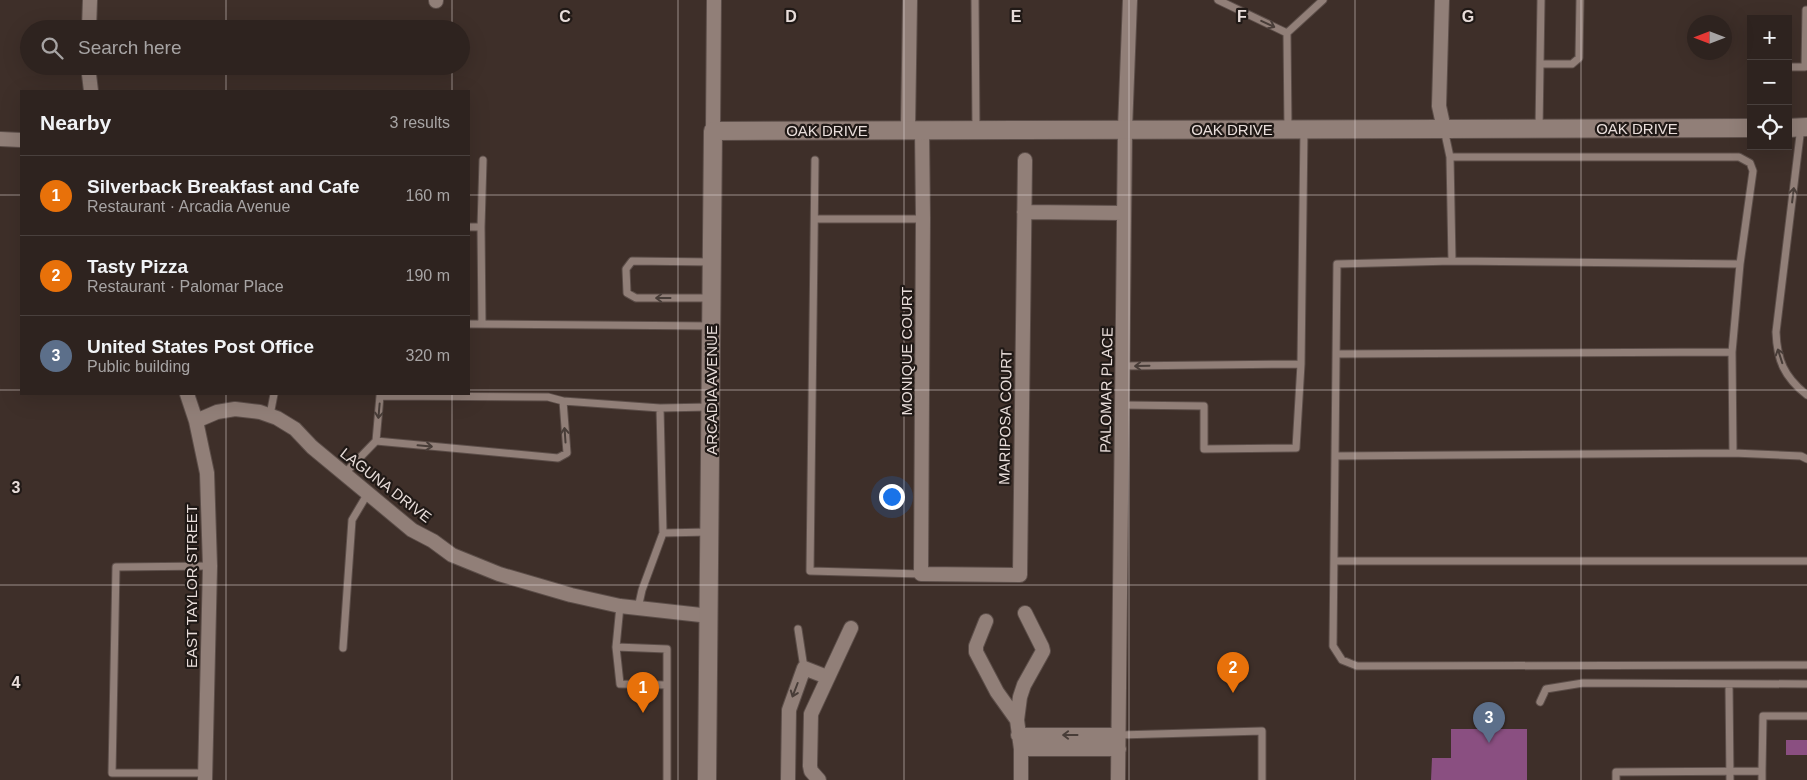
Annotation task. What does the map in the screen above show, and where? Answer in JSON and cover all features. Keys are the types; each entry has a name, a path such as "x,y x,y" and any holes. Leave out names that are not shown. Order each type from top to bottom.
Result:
{"street":[{"path":"89,20 90,0"},
{"name":"ARCADIA AVENUE","path":"707,780 710,616 714,0"},
{"name":"MONIQUE COURT","path":"910,0 915,130 923,219 921,574"},
{"name":"PALOMAR PLACE","path":"1118,780 1125,130 1130,0"},
{"path":"1442,0 1439,106 1444,129"},
{"path":"89,75 91,90"},
{"name":"OAK DRIVE","path":"713,131 1747,128"},
{"path":"0,139 20,140"},
{"name":"MARIPOSA COURT","path":"921,574 1020,575 1025,160"},
{"path":"1024,212 1124,213"},
{"name":"EAST TAYLOR STREET","path":"188,395 207,473 210,566 205,777"},
{"name":"LAGUNA DRIVE","path":"196,421 217,412 235,409 260,412 277,418 295,430 312,447 412,530 433,541 452,555 508,576 571,596 620,606 710,616"},
{"path":"1021,780 1021,749 1017,720 1022,691 1043,651 1025,613"},
{"path":"986,621 976,646 976,652 996,692 1017,720"},
{"path":"819,780 811,771 810,766 811,714 851,628"},
{"path":"788,780 789,710 804,668 827,677"},
{"path":"1018,735 1119,742"},
{"path":"1021,749 1119,742"}],"lane":[{"path":"975,0 976,130"},
{"path":"1218,0 1287,33"},
{"path":"1287,33 1323,0"},
{"path":"1539,129 1541,0"},
{"path":"1540,64 1572,64 1579,58 1580,0"},
{"path":"1792,67 1805,67 1806,10"},
{"path":"1122,405 1204,406 1204,449 1296,448 1301,364 1304,158 1296,130 1287,33"},
{"path":"1799,127 1776,332 1777,350 1784,369 1790,379 1807,395"},
{"path":"1444,129 1450,158 1452,261"},
{"path":"1450,158 1738,157 1750,163 1753,172 1740,264 1732,352 1733,452"},
{"path":"482,160 482,324"},
{"path":"816,160 810,571 921,574"},
{"path":"814,218 923,219"},
{"path":"470,227 481,227"},
{"path":"712,262 632,261 626,269 627,293 636,298 712,298"},
{"path":"1740,264 1452,261 1337,264 1333,646 1342,660 1357,666 1807,665"},
{"path":"470,324 712,326"},
{"path":"1336,354 1732,352"},
{"path":"1123,366 1301,364"},
{"path":"270,415 274,395"},
{"path":"344,474 376,441 380,396 548,397 563,401 660,408 711,407"},
{"path":"376,441 558,458 567,454 563,401"},
{"path":"638,608 642,590 663,533 660,408"},
{"path":"1335,456 1733,452 1801,456 1807,459"},
{"path":"343,648 352,520 368,493"},
{"path":"663,533 710,532"},
{"path":"1334,561 1807,561"},
{"path":"205,777 112,773 116,567 210,566"},
{"path":"620,606 616,647 620,684 667,685"},
{"path":"798,629 804,668"},
{"path":"616,647 667,649 667,780"},
{"path":"1540,702 1546,689 1583,683 1807,684"},
{"path":"1729,684 1730,780"},
{"path":"1762,780 1763,716 1807,716"},
{"path":"1119,742 1262,731 1262,780"},
{"path":"1616,780 1616,772 1660,776 1762,771"}],"building":[{"path":"1451,729 1527,729 1527,780 1431,780 1432,758 1451,758"},
{"path":"1786,740 1807,740 1807,755 1786,755"}],"place":[{"name":"Tasty Pizza","path":"1233,693"},
{"name":"Silverback Breakfast and Cafe","path":"643,713"},
{"name":"United States Post Office","path":"1489,743"}]}
